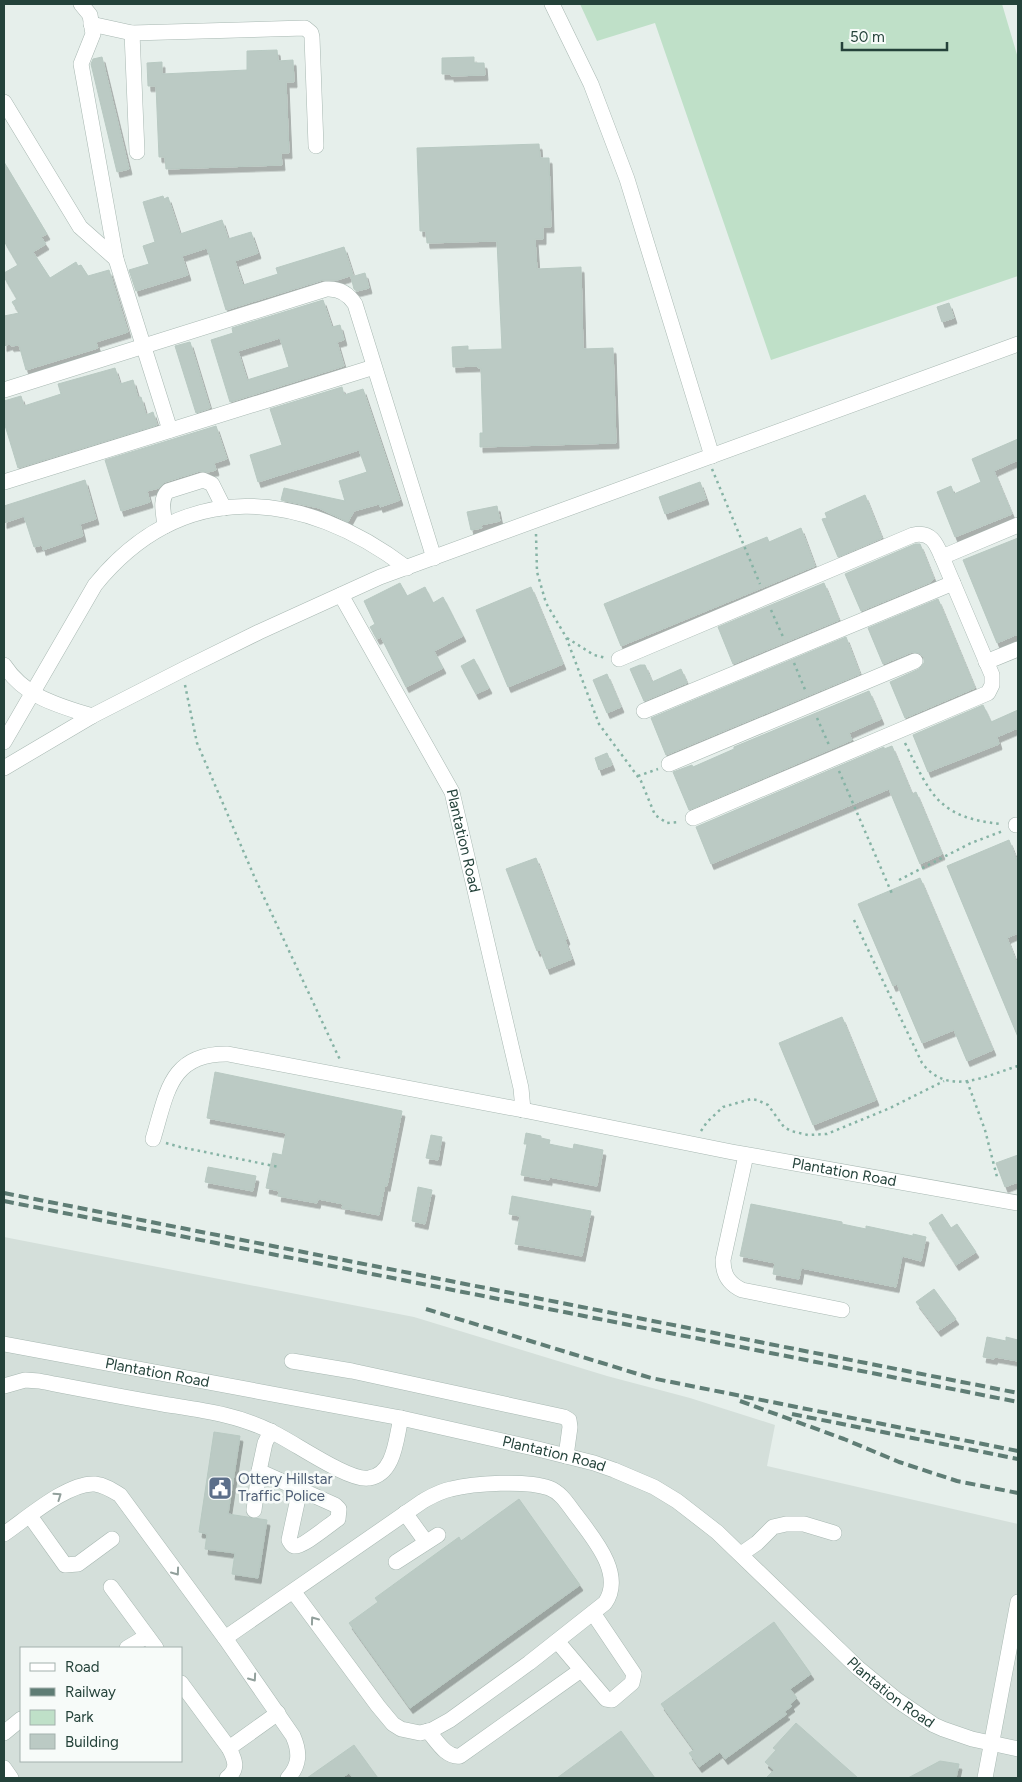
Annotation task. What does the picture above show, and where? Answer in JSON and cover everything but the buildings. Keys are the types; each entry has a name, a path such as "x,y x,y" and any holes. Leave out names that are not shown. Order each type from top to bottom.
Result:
{"street":[{"path":"81,4 90,15 93,34 80,64 116,259 170,430"},
{"path":"552,4 590,84 628,179 709,457"},
{"path":"91,24 132,33 305,28 311,33 312,37 316,146"},
{"path":"132,33 137,152"},
{"path":"4,102 80,227 116,259"},
{"path":"4,390 326,289 345,292 355,304 434,558"},
{"path":"4,768 92,716 184,669 259,632 380,577 1018,344"},
{"path":"4,482 374,367"},
{"path":"165,526 162,500 164,495 204,480 212,484 224,508"},
{"path":"4,742 95,585 123,554 165,526 194,514 224,508 275,507 315,516 382,548 407,568"},
{"path":"942,557 1018,525"},
{"path":"619,659 918,534 933,539 942,557 993,678 988,693 693,818"},
{"path":"644,711 953,583"},
{"name":"Plantation Road","path":"340,595 452,792 519,1078 523,1110"},
{"path":"986,662 1018,649"},
{"path":"669,764 915,661"},
{"path":"4,665 11,676 44,700 92,716"},
{"name":"Plantation Road","path":"153,1139 171,1082 185,1066 201,1057 228,1054 746,1154 1018,1203"},
{"path":"746,1154 724,1260 724,1273 727,1278 742,1290 842,1310"},
{"name":"Plantation Road","path":"4,1344 402,1418 594,1463 654,1487 691,1512 741,1554 880,1688 934,1724 972,1740 1018,1749"},
{"path":"292,1361 352,1371 564,1417 569,1420 570,1427 566,1456"},
{"path":"4,1386 25,1380 40,1381 226,1414 271,1431 321,1460 358,1477 369,1478 380,1474 390,1462 402,1418"},
{"path":"254,1510 265,1443 271,1431"},
{"path":"259,1471 300,1489"},
{"path":"225,1638 404,1513 436,1493 451,1488 523,1483 552,1489 563,1497 595,1539 609,1569 611,1581 609,1597 593,1613 450,1720 420,1733 401,1729 394,1724 378,1706 293,1592"},
{"path":"4,1534 65,1491 81,1485 94,1484 120,1495 225,1638 293,1736 299,1754 295,1769 288,1778"},
{"path":"396,1562 432,1539 404,1513"},
{"path":"30,1516 65,1565 78,1564 112,1539"},
{"path":"741,1554 757,1544 773,1527 786,1524 804,1524 834,1532"},
{"path":"112,1587 155,1647"},
{"path":"985,1778 1018,1602"},
{"path":"556,1641 609,1701 612,1700 632,1683 634,1677 633,1670 593,1613"},
{"path":"129,1647 147,1636"},
{"path":"428,1731 448,1754 460,1756 581,1670"},
{"path":"182,1684 229,1748 235,1763 232,1774 227,1778"},
{"path":"229,1748 278,1713"},
{"path":"4,1733 20,1720"}],"path":[{"path":"709,457 892,896"},
{"path":"536,520 537,572 546,603 566,637 600,724 638,776 655,815 667,822 681,822 693,818"},
{"path":"566,637 594,655 619,659"},
{"path":"184,669 184,684 197,743 254,876 348,1077"},
{"path":"900,731 926,786 943,804 956,813 982,822 1017,825"},
{"path":"638,776 669,764"},
{"path":"899,880 971,843 1017,825"},
{"path":"854,920 922,1063 932,1074 944,1081 960,1082 1018,1066"},
{"path":"694,1144 714,1114 722,1107 744,1100 757,1100 768,1105 784,1127 791,1131 808,1136 819,1136 865,1119 944,1081"},
{"path":"967,1081 985,1130 997,1177"},
{"path":"153,1139 180,1148 279,1167"}],"shaded area":[{"path":"4,1237 414,1317 607,1376 690,1398 775,1425 767,1466 1018,1524 1018,1778 4,1778"}],"green space":[{"path":"580,4 1002,4 1018,58 1018,276 771,360 655,23 597,41"}],"railway":[{"path":"4,1193 1018,1393"},
{"path":"4,1201 1018,1402"},
{"path":"426,1309 651,1378 1018,1451"},
{"path":"740,1401 844,1439 899,1462 957,1481 1018,1493"},
{"path":"792,1414 1018,1459"}],"place":[{"name":"Ottery Hillstar Traffic Police","path":"220,1488"}]}
